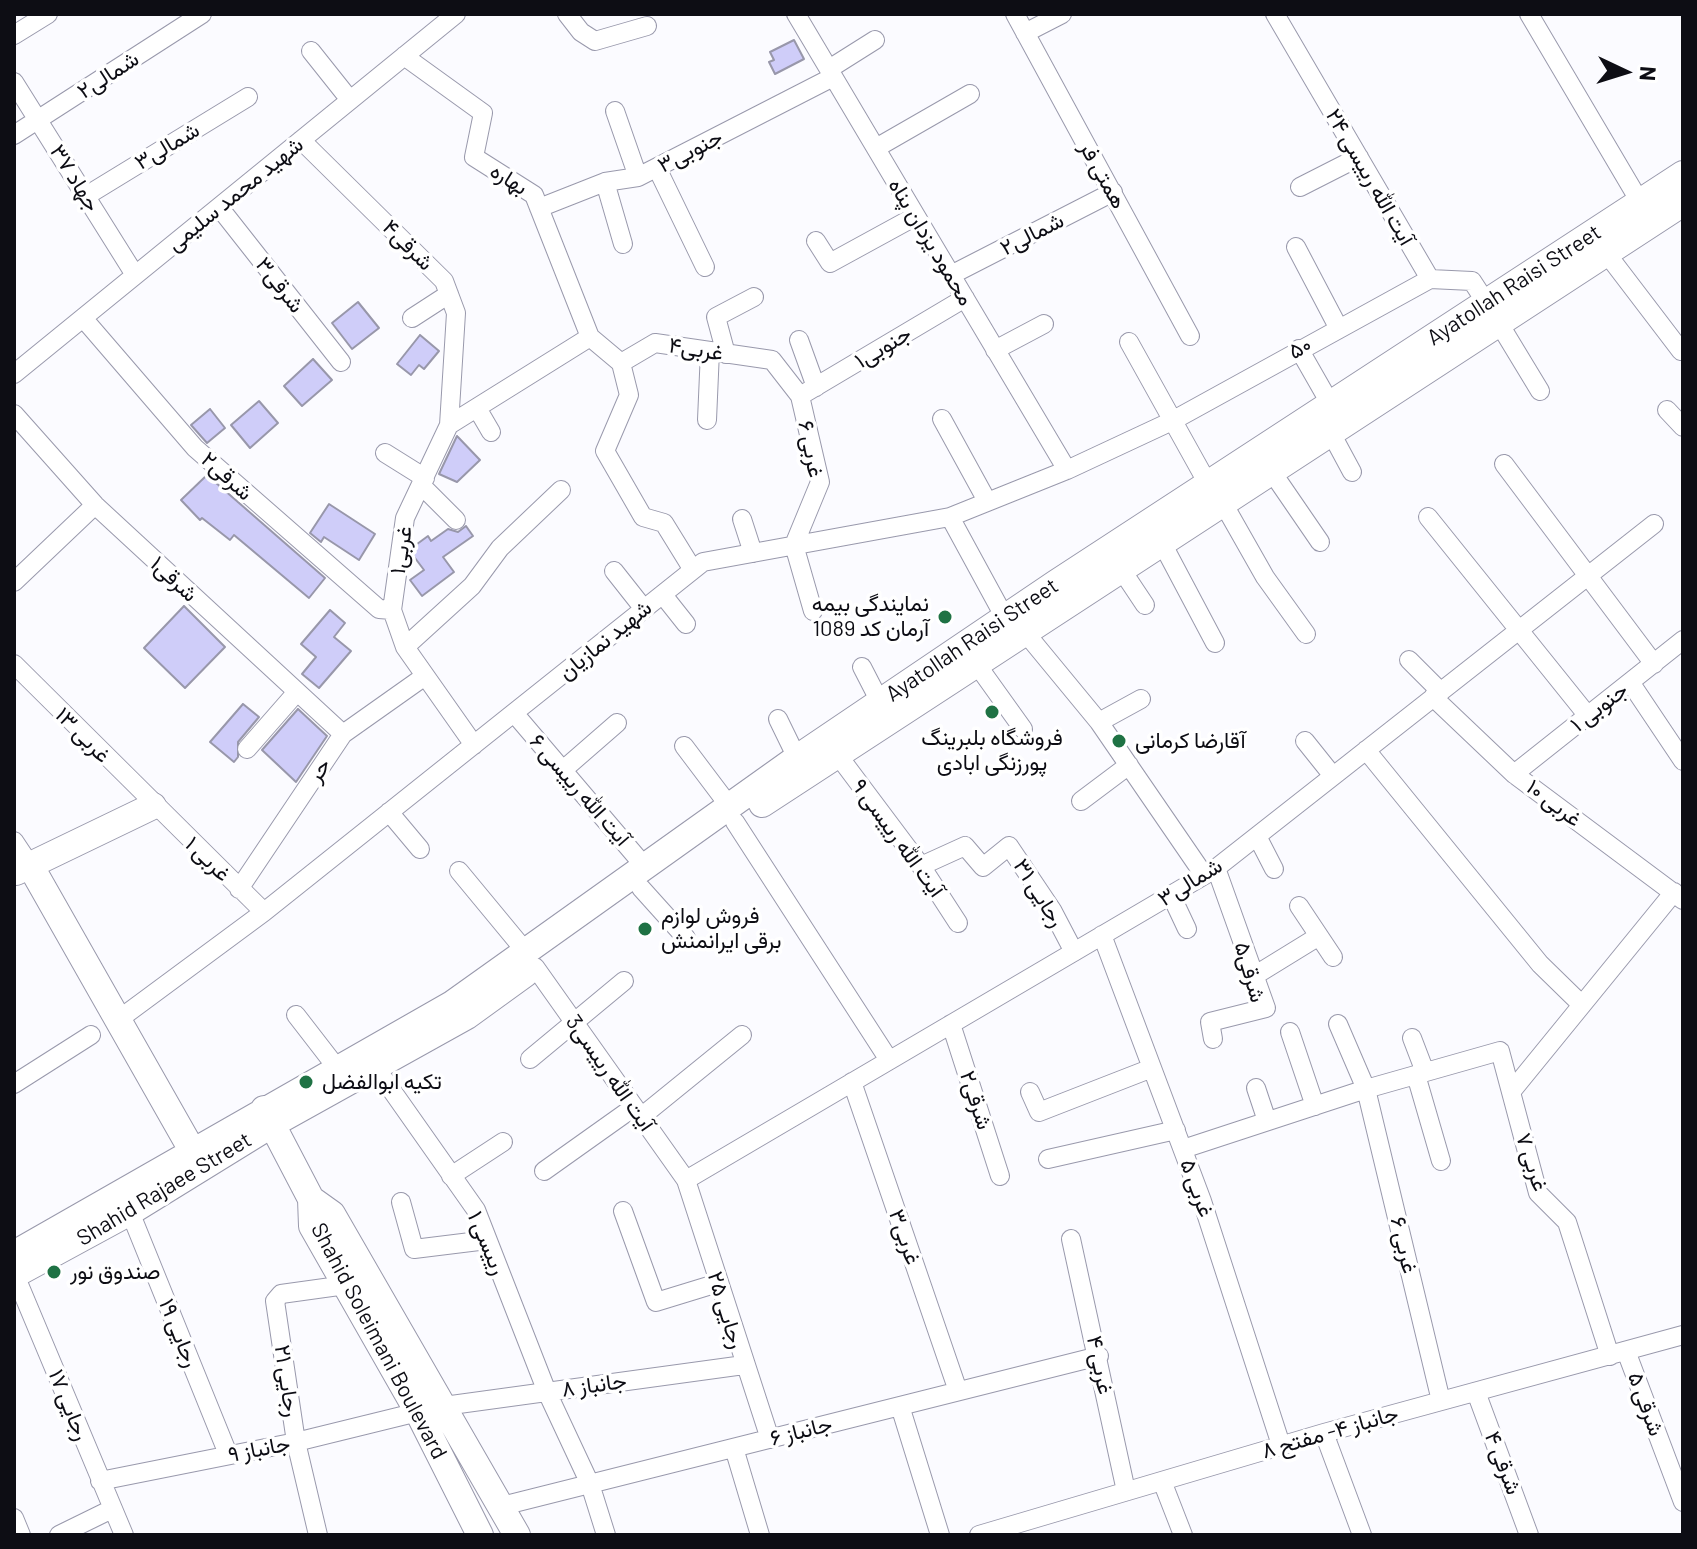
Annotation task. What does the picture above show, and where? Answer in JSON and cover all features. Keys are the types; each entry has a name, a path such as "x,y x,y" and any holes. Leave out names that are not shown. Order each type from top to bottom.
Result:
{"main road":[{"name":"Ayatollah Raisi Street","path":"1114,559 1162,543 1215,493 1272,472 1331,433 1494,315 1640,202 1683,174"},
{"name":"Ayatollah Raisi Street","path":"732,815 797,758 880,702 1015,625 1215,493 1331,405 1607,254 1683,203"},
{"name":"Ayatollah Raisi Street","path":"267,1117 337,1068 530,959 732,815 837,754 975,662 1015,625"},
{"path":"153,806 22,869 118,1020 193,1152"},
{"name":"Ayatollah Raisi Street","path":"267,1117 376,1068 467,1016 530,959"},
{"path":"267,1117 311,1199"},
{"name":"Shahid Rajaee Street","path":"14,1254 193,1152 267,1117"},
{"name":"Shahid Rajaee Street","path":"14,1275 130,1212 267,1117"},
{"name":"Shahid Soleimani Boulevard","path":"311,1199 312,1226 418,1412 480,1535"},
{"name":"Shahid Soleimani Boulevard","path":"311,1199 332,1214 517,1535"}],"street":[{"path":"14,35 48,14"},
{"name":"شمالی۲","path":"14,135 202,14"},
{"name":"شهید محمد سلیمی","path":"14,374 456,14"},
{"path":"567,14 581,32 595,41 647,26"},
{"name":"محمود یزدان پناه","path":"796,14 1067,470"},
{"name":"همتی فر","path":"1015,14 1190,336"},
{"path":"1025,33 1062,14"},
{"name":"آیت الله رییسی ۲۴","path":"1275,14 1430,279"},
{"path":"1529,14 1640,202"},
{"name":"جنوبی۳","path":"539,208 605,182 638,177 657,168 831,73 875,40"},
{"path":"311,51 350,100"},
{"name":"بهاره","path":"404,56 483,113 474,157 534,195 590,337"},
{"name":"جهاد ۳۷","path":"14,82 135,275"},
{"path":"876,148 970,94"},
{"name":"شمالی۳","path":"86,196 248,97"},
{"path":"615,111 638,177"},
{"name":"شرقی۴","path":"301,140 444,281 456,313 449,425"},
{"path":"1300,187 1359,157"},
{"path":"657,168 705,267"},
{"path":"605,182 623,244"},
{"name":"شمالی۲","path":"951,275 1113,192"},
{"name":"شرقی۳","path":"219,207 341,362"},
{"path":"816,241 830,263 916,216"},
{"path":"1296,247 1338,327"},
{"path":"1607,254 1681,351"},
{"path":"1430,279 1472,281 1540,391"},
{"name":"۵۰","path":"1172,421 1430,279"},
{"path":"412,318 449,294"},
{"path":"707,420 718,352 716,317 754,297"},
{"name":"جنوبی۱","path":"808,391 965,298"},
{"name":"شرقی۲","path":"83,318 195,448 379,609 392,610"},
{"path":"995,350 1044,324"},
{"path":"449,425 590,337 621,363 629,395 605,451 643,517 664,523 693,570"},
{"path":"799,340 808,391"},
{"path":"1129,342 1265,577 1306,634"},
{"name":"غربی۴","path":"621,363 655,343 772,360 808,391"},
{"path":"1299,349 1331,405"},
{"name":"غربی ۶","path":"794,545 820,482 808,391"},
{"path":"477,408 491,432"},
{"path":"1667,410 1683,427"},
{"name":"شرقی۱","path":"14,414 95,505 343,734"},
{"path":"942,419 987,501"},
{"name":"شهید نمازیان","path":"118,1020 264,912 703,562 950,517 1067,470 1172,421"},
{"name":"غربی۱","path":"449,425 405,518 392,610 405,647 474,745"},
{"path":"1331,433 1352,472"},
{"path":"385,453 423,482 456,520"},
{"path":"1504,464 1654,664"},
{"path":"1272,472 1320,542"},
{"path":"405,647 472,586 500,548 561,490"},
{"path":"14,582 95,505"},
{"name":"شرقی۵","path":"950,517 1015,625 1099,722 1210,871 1266,1008 1210,1022 1213,1039"},
{"path":"1428,517 1588,716"},
{"path":"742,519 753,553"},
{"name":"شمالی۳","path":"686,1180 1210,871 1654,524"},
{"path":"1162,543 1215,643"},
{"path":"794,545 813,611"},
{"path":"1114,559 1145,605"},
{"path":"614,571 644,609"},
{"path":"663,595 686,624"},
{"name":"جنوبی ۱","path":"1514,774 1683,640"},
{"name":"غربی ۱۰","path":"1409,660 1437,694 1514,774 1678,896"},
{"path":"975,662 1023,729"},
{"name":"غربی ۱۳","path":"14,664 153,806"},
{"path":"862,667 880,702"},
{"name":"حر","path":"239,889 343,734 425,676"},
{"path":"1630,682 1683,761"},
{"path":"247,749 296,693"},
{"path":"1099,722 1141,699"},
{"name":"آیت الله رییسی ۶","path":"514,713 563,770 686,938"},
{"path":"778,719 797,758"},
{"path":"563,770 617,723"},
{"path":"1305,741 1333,776"},
{"path":"684,746 732,815 889,1060"},
{"path":"1366,750 1540,964 1582,1005"},
{"name":"آیت الله رییسی ۹","path":"837,754 921,866 958,923"},
{"path":"1081,801 1129,765"},
{"name":"غربی ۱","path":"153,806 264,912"},
{"path":"389,812 420,849"},
{"path":"1257,836 1274,869"},
{"path":"14,841 22,869"},
{"name":"رجایی ۳۱","path":"921,866 965,846 983,867 1009,846 1052,910 1074,952"},
{"name":"آیت الله رییسی3","path":"459,871 530,959 686,1180"},
{"path":"1171,895 1187,929"},
{"path":"1511,1092 1678,896"},
{"path":"1299,906 1333,957"},
{"name":"غربی ۵","path":"1102,935 1183,1149 1281,1445"},
{"path":"1254,976 1319,936"},
{"path":"530,1059 624,981"},
{"path":"296,1015 337,1068"},
{"name":"شرقی۲","path":"951,1024 1000,1176"},
{"name":"غربی ۶","path":"1338,1024 1366,1089 1441,1401"},
{"path":"1290,1032 1315,1106"},
{"path":"14,1084 91,1035"},
{"path":"544,1171 638,1112 742,1035"},
{"path":"1412,1038 1441,1161"},
{"name":"غربی ۷","path":"1420,1074 1500,1051 1538,1193 1567,1222 1618,1353"},
{"name":"رییسی ۱","path":"376,1068 476,1210 547,1392 590,1484"},
{"path":"1030,1092 1039,1112 1152,1068"},
{"path":"1183,1149 1420,1074"},
{"name":"غربی۳","path":"852,1082 958,1391"},
{"path":"1256,1088 1267,1121"},
{"path":"1048,1159 1176,1130"},
{"path":"451,1176 503,1142"},
{"name":"رجایی ۲۵","path":"686,1180 770,1439"},
{"path":"401,1202 414,1249 487,1240"},
{"path":"623,1211 656,1302 718,1283"},
{"name":"رجایی ۱۹","path":"130,1212 228,1454"},
{"name":"غربی ۴","path":"1071,1239 1099,1356 1126,1491"},
{"name":"رجایی ۱۷","path":"14,1275 124,1535"},
{"name":"رجایی ۲۱","path":"318,1535 296,1442 276,1296 346,1285"},
{"name":"جانباز ۴- مفتح ۸","path":"979,1535 1281,1445 1683,1335"},
{"name":"شرقی ۵","path":"1618,1353 1683,1502"},
{"name":"جانباز ۶","path":"502,1506 1099,1356"},
{"name":"جانباز ۸","path":"444,1406 744,1365"},
{"name":"شرقی ۴","path":"1476,1392 1529,1535"},
{"path":"900,1406 940,1535"},
{"name":"جانباز ۹","path":"100,1481 296,1442 418,1412"},
{"path":"1324,1433 1362,1535"},
{"path":"734,1448 760,1535"},
{"path":"1162,1481 1183,1535"},
{"path":"590,1484 606,1535"},
{"path":"59,1535 112,1509"},
{"path":"14,1518 21,1535"}],"building":[{"path":"794,40 804,59 775,74 769,62 774,60 770,52"},
{"path":"358,302 379,328 352,349 332,323"},
{"path":"420,335 439,351 424,369 419,365 411,375 397,364"},
{"path":"313,359 332,380 302,406 284,386"},
{"path":"259,401 278,423 250,448 231,425"},
{"path":"210,409 225,428 207,443 191,425"},
{"path":"457,436 480,460 457,482 439,474"},
{"path":"207,475 325,578 309,598 234,535 230,540 202,518 200,520 181,500"},
{"path":"329,504 375,534 359,560 324,537 321,542 310,533"},
{"path":"466,526 473,536 443,557 454,572 422,596 410,580 424,570 412,554 413,547 428,536 431,541 448,529 458,532"},
{"path":"184,606 225,647 185,688 144,648"},
{"path":"330,610 345,623 334,637 351,651 319,688 302,674 316,657 301,644"},
{"path":"243,704 259,717 238,742 238,757 234,762 210,742"},
{"path":"298,709 327,736 296,782 262,750"}],"place":[{"name":"نمایندگی بیمه آرمان کد 1089","path":"945,617"},
{"name":"فروشگاه بلبرینگ پورزنگی ابادی","path":"992,712"},
{"name":"آقارضا کرمانی","path":"1119,741"},
{"name":"فروش لوازم برقی ایرانمنش","path":"645,929"},
{"name":"تکیه ابوالفضل","path":"306,1082"},
{"name":"صندوق نور","path":"54,1272"}]}
